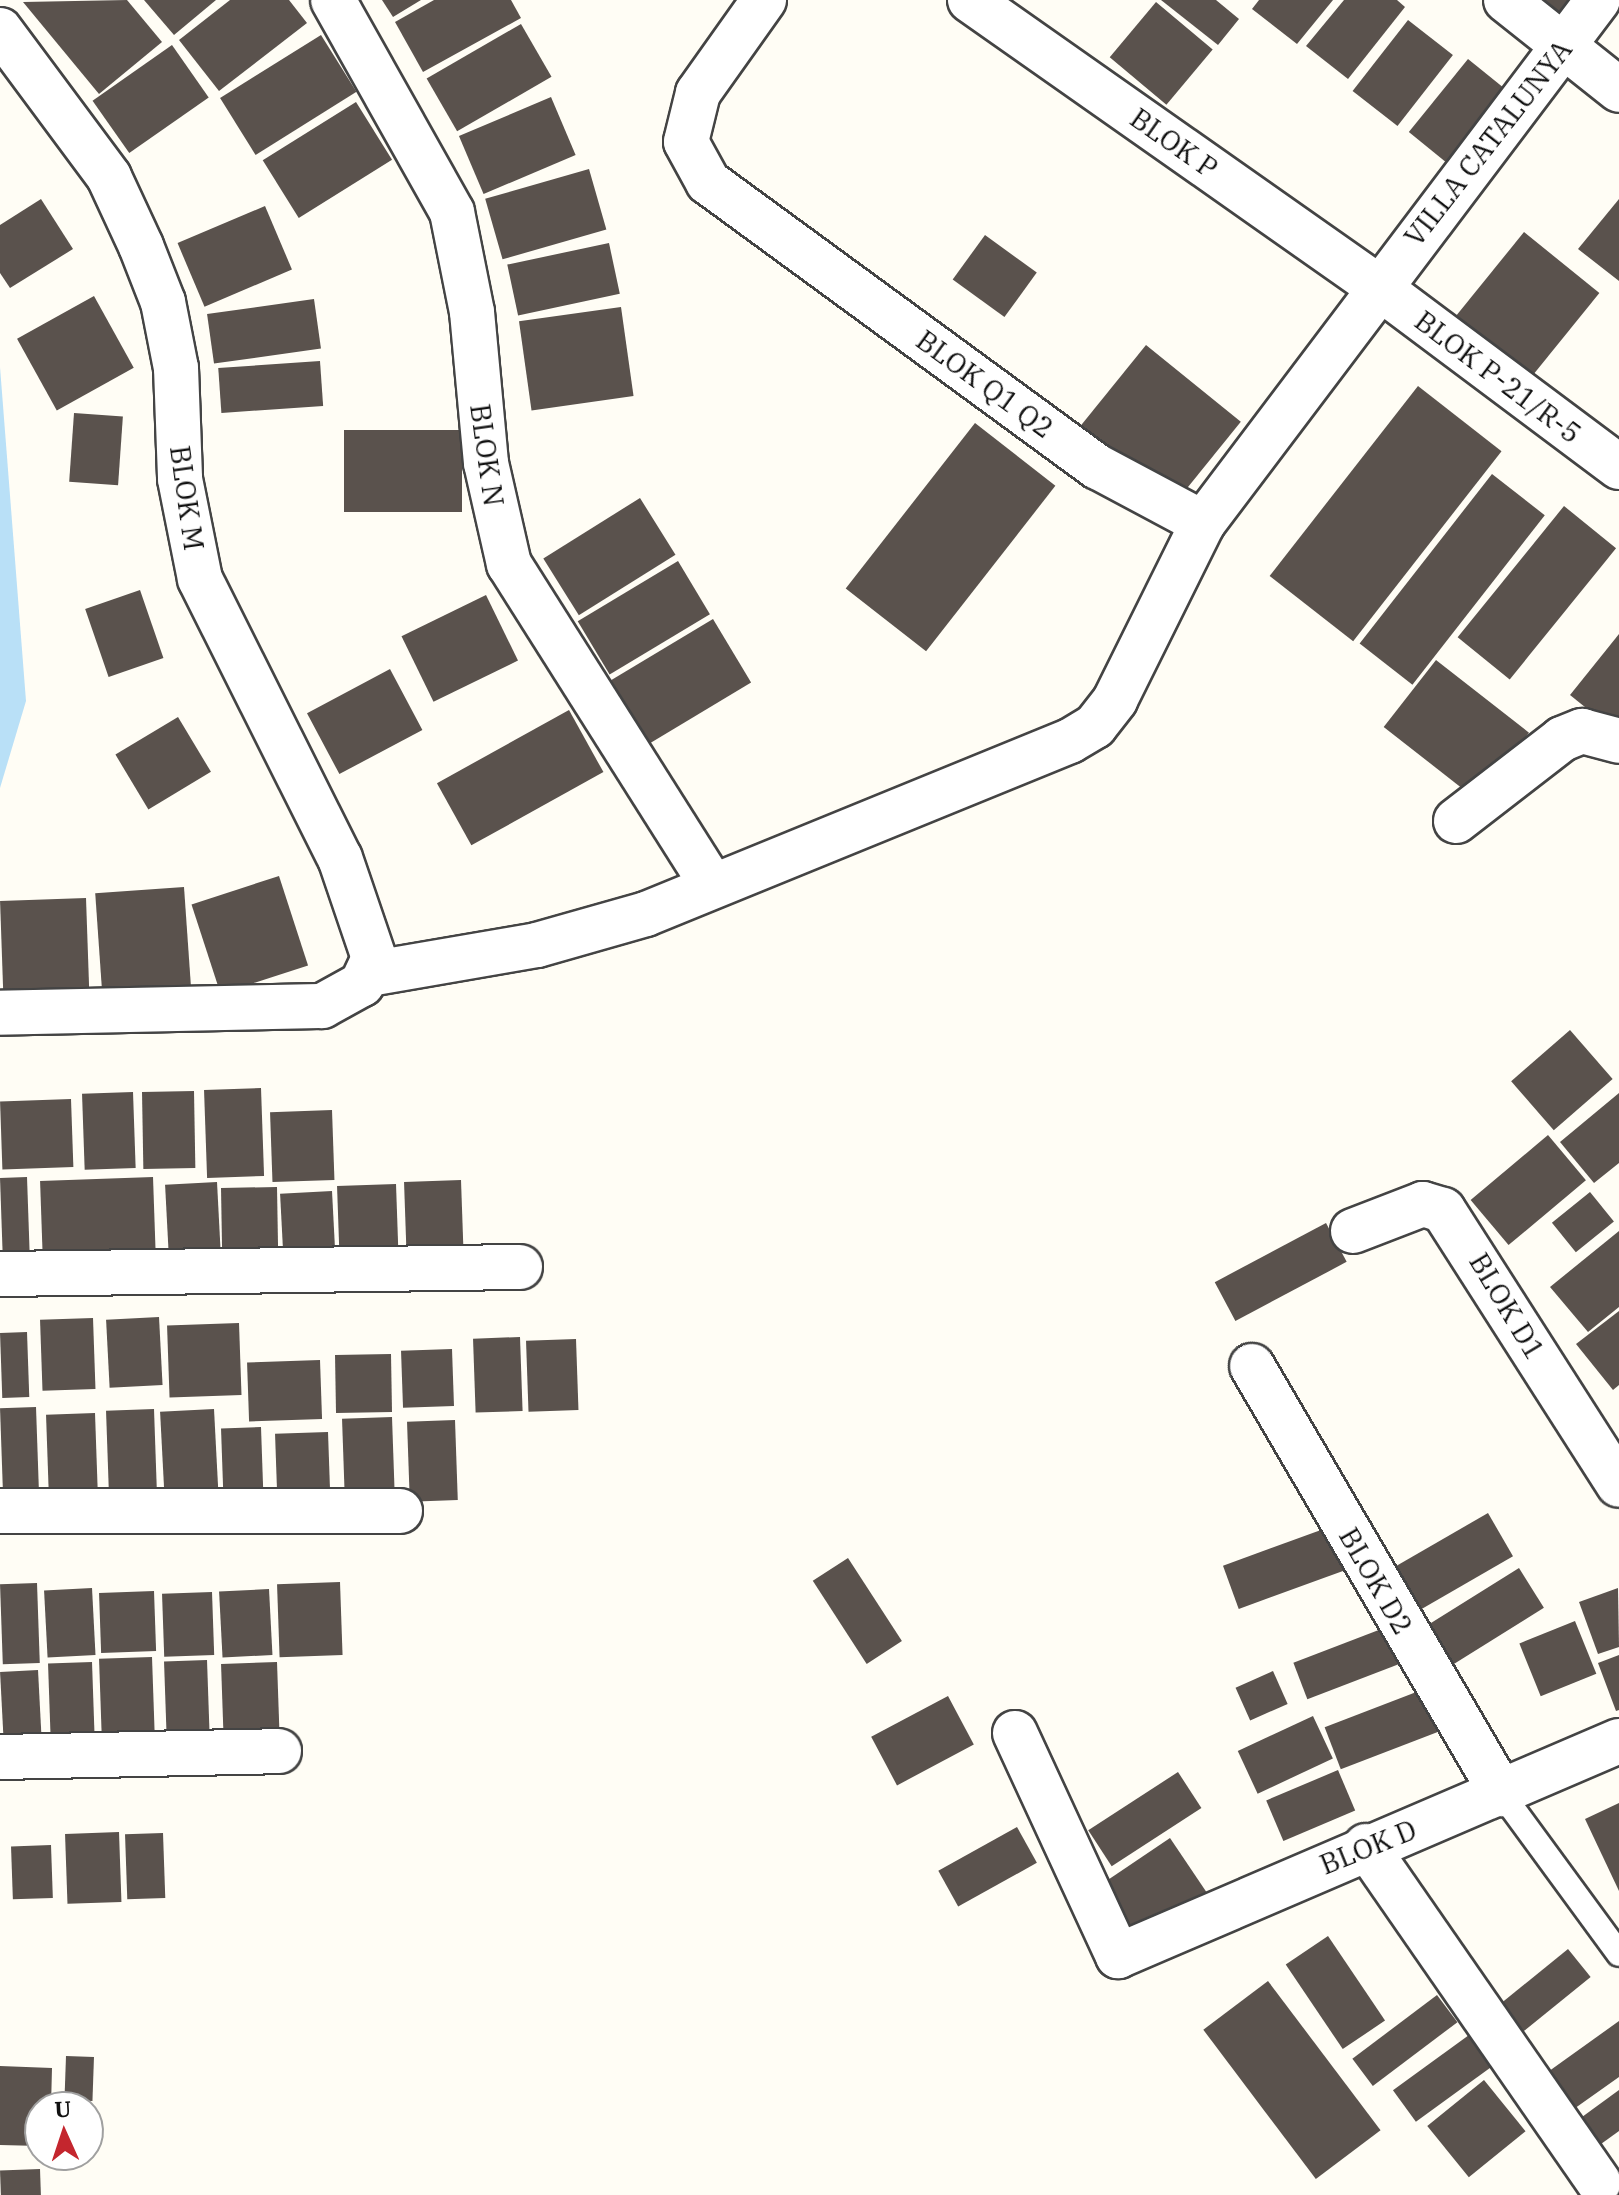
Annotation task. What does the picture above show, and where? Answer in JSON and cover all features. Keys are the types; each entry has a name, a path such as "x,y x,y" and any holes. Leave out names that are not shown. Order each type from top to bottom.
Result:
{"street":[{"name":"BLOK N","path":"333,0 452,212 470,298 486,463 509,564 711,884"},
{"name":"BLOK Q1 Q2","path":"764,0 698,93 686,142 708,182 1098,467 1203,523"},
{"name":"BLOK P","path":"970,0 1377,286"},
{"path":"1506,0 1619,90"},
{"name":"VILLA CATALUNYA","path":"1377,286 1598,0"},
{"name":"BLOK M","path":"0,30 109,177 163,302 176,368 180,479 200,579 340,858 368,931 369,974"},
{"path":"0,1013 322,1006 369,974 537,945 646,914 711,884 1095,726 1203,523 1377,286"},
{"name":"BLOK P-21/R-5","path":"1377,286 1619,467"},
{"path":"1456,821 1562,739 1582,731 1619,741"},
{"name":"BLOK D1","path":"1353,1231 1423,1204 1443,1210 1619,1485"},
{"path":"0,1274 520,1267"},
{"name":"BLOK D2","path":"1252,1366 1502,1794"},
{"path":"0,1511 400,1511"},
{"name":"BLOK D","path":"1015,1733 1118,1956 1366,1846 1502,1794 1619,1741"},
{"path":"0,1757 279,1751"},
{"path":"1366,1846 1599,2182"}],"lane":[{"path":"1502,1794 1619,1954"}],"water":[{"path":"0,367 26,701 0,788"}],"building":[{"path":"127,0 162,42 99,94 23,2"},
{"path":"144,0 216,0 174,35"},
{"path":"230,0 289,0 307,23 219,91 179,40"},
{"path":"382,0 421,0 393,17"},
{"path":"434,0 511,0 521,18 423,72 395,22"},
{"path":"1161,0 1216,0 1239,19 1218,45"},
{"path":"1259,0 1333,0 1297,44 1252,9"},
{"path":"1344,0 1397,0 1405,7 1348,79 1306,46"},
{"path":"1524,0 1569,0 1552,22"},
{"path":"1156,2 1213,50 1166,105 1110,57"},
{"path":"1408,20 1453,55 1398,126 1353,91"},
{"path":"521,24 552,77 457,131 427,79"},
{"path":"321,35 357,92 256,155 220,98"},
{"path":"172,45 209,97 129,153 93,101"},
{"path":"1468,59 1511,94 1452,167 1409,132"},
{"path":"551,97 576,155 484,194 459,136"},
{"path":"356,102 392,160 299,218 263,160"},
{"path":"589,169 606,230 503,259 485,199"},
{"path":"41,199 73,249 10,288 0,273 0,225"},
{"path":"1619,199 1619,281 1578,249"},
{"path":"265,206 292,270 205,307 178,243"},
{"path":"1524,232 1599,293 1529,380 1454,319"},
{"path":"985,235 1037,273 1004,317 953,279"},
{"path":"609,243 620,294 518,315 507,265"},
{"path":"94,296 134,368 57,410 17,339"},
{"path":"314,299 321,349 214,364 207,314"},
{"path":"621,307 634,396 532,410 519,321"},
{"path":"1146,345 1241,422 1173,506 1078,429"},
{"path":"320,361 323,406 221,413 218,368"},
{"path":"1418,386 1502,451 1353,641 1270,576"},
{"path":"74,413 123,416 118,485 69,482"},
{"path":"975,423 1055,486 926,651 846,588"},
{"path":"344,430 462,430 462,512 344,512"},
{"path":"1492,474 1545,515 1412,685 1360,643"},
{"path":"640,498 676,555 579,615 543,558"},
{"path":"1564,506 1616,548 1510,680 1458,637"},
{"path":"678,561 710,614 610,674 578,621"},
{"path":"140,590 163,658 109,677 85,609"},
{"path":"486,595 518,661 434,702 402,636"},
{"path":"713,619 751,682 649,744 611,680"},
{"path":"1619,634 1619,728 1616,732 1570,695"},
{"path":"1436,660 1529,733 1477,800 1384,727"},
{"path":"390,669 422,730 339,774 307,713"},
{"path":"569,710 603,772 471,845 437,783"},
{"path":"178,717 211,772 148,809 115,755"},
{"path":"279,876 308,965 221,994 192,904"},
{"path":"184,887 191,991 102,997 95,893"},
{"path":"86,898 89,995 3,998 0,901"},
{"path":"1570,1030 1613,1079 1554,1130 1511,1081"},
{"path":"261,1088 264,1176 207,1178 204,1090"},
{"path":"194,1091 195,1168 143,1169 142,1092"},
{"path":"133,1092 136,1168 85,1170 82,1094"},
{"path":"1619,1093 1619,1163 1594,1183 1560,1142"},
{"path":"71,1099 73,1167 2,1169 0,1101"},
{"path":"332,1110 334,1180 272,1182 270,1112"},
{"path":"1548,1135 1586,1180 1509,1245 1471,1200"},
{"path":"27,1177 30,1262 3,1263 0,1178"},
{"path":"153,1177 156,1261 43,1265 40,1181"},
{"path":"461,1180 464,1254 407,1256 404,1182"},
{"path":"217,1182 221,1259 169,1262 165,1185"},
{"path":"396,1184 399,1266 340,1268 337,1186"},
{"path":"277,1187 278,1268 222,1269 221,1188"},
{"path":"332,1191 336,1259 284,1262 280,1194"},
{"path":"1590,1192 1614,1222 1576,1252 1552,1223"},
{"path":"1326,1223 1347,1262 1235,1321 1215,1282"},
{"path":"1619,1231 1619,1307 1588,1332 1550,1287"},
{"path":"1619,1311 1619,1385 1613,1390 1576,1344"},
{"path":"159,1317 163,1385 110,1388 106,1320"},
{"path":"93,1318 95,1389 43,1391 40,1320"},
{"path":"239,1323 242,1395 170,1397 167,1326"},
{"path":"27,1332 29,1397 2,1398 0,1333"},
{"path":"520,1337 523,1411 476,1413 473,1339"},
{"path":"576,1339 578,1410 529,1412 526,1341"},
{"path":"452,1349 454,1406 403,1408 401,1351"},
{"path":"391,1354 392,1412 336,1413 335,1355"},
{"path":"320,1360 322,1419 249,1422 247,1363"},
{"path":"36,1407 39,1501 3,1502 0,1408"},
{"path":"154,1409 157,1493 109,1495 106,1411"},
{"path":"214,1409 218,1493 164,1496 160,1412"},
{"path":"95,1413 98,1488 49,1490 46,1415"},
{"path":"392,1417 395,1500 345,1502 342,1419"},
{"path":"455,1420 458,1500 410,1502 407,1422"},
{"path":"261,1427 264,1508 224,1509 221,1428"},
{"path":"328,1432 331,1505 278,1507 275,1434"},
{"path":"1488,1513 1513,1556 1419,1610 1394,1567"},
{"path":"1332,1526 1348,1569 1239,1609 1223,1566"},
{"path":"848,1558 902,1641 867,1664 813,1581"},
{"path":"1519,1568 1544,1608 1451,1666 1427,1626"},
{"path":"340,1582 343,1655 280,1657 277,1584"},
{"path":"37,1583 40,1663 3,1664 0,1584"},
{"path":"92,1588 96,1655 48,1657 44,1591"},
{"path":"1618,1588 1619,1647 1598,1654 1579,1602"},
{"path":"269,1589 272,1655 223,1658 219,1592"},
{"path":"154,1591 156,1651 101,1653 99,1593"},
{"path":"212,1592 214,1655 164,1657 162,1594"},
{"path":"1575,1621 1596,1674 1541,1696 1519,1643"},
{"path":"1397,1623 1411,1659 1307,1699 1293,1663"},
{"path":"1619,1655 1619,1710 1616,1711 1598,1663"},
{"path":"152,1657 155,1733 102,1735 99,1659"},
{"path":"207,1660 210,1736 167,1737 164,1662"},
{"path":"92,1662 95,1739 51,1740 48,1664"},
{"path":"277,1662 280,1737 224,1739 221,1664"},
{"path":"38,1670 42,1745 4,1747 0,1672"},
{"path":"1273,1671 1288,1704 1250,1721 1236,1688"},
{"path":"1432,1686 1448,1728 1341,1769 1325,1727"},
{"path":"948,1696 974,1745 897,1785 871,1737"},
{"path":"1313,1716 1333,1759 1258,1794 1238,1751"},
{"path":"1338,1770 1355,1811 1283,1841 1266,1800"},
{"path":"1178,1772 1201,1808 1112,1866 1088,1830"},
{"path":"1619,1803 1619,1891 1585,1819"},
{"path":"1017,1827 1037,1863 958,1906 938,1871"},
{"path":"119,1832 121,1902 67,1904 65,1834"},
{"path":"163,1833 165,1898 127,1899 125,1834"},
{"path":"1170,1838 1209,1895 1136,1944 1097,1887"},
{"path":"51,1845 53,1898 13,1899 11,1846"},
{"path":"1328,1936 1385,2021 1343,2049 1286,1965"},
{"path":"1568,1949 1591,1977 1516,2037 1493,2009"},
{"path":"1268,1981 1381,2130 1316,2179 1203,2030"},
{"path":"1437,1995 1457,2022 1373,2086 1352,2059"},
{"path":"1619,2021 1619,2077 1571,2111 1545,2074"},
{"path":"1469,2035 1492,2067 1416,2122 1393,2090"},
{"path":"66,2056 94,2057 93,2091 65,2091"},
{"path":"0,2066 52,2068 51,2091 24,2091 24,2146 0,2145"},
{"path":"1484,2080 1526,2131 1469,2177 1427,2126"},
{"path":"1619,2090 1619,2131 1601,2144 1582,2117"},
{"path":"0,2170 40,2171 41,2195 1,2195"}]}
